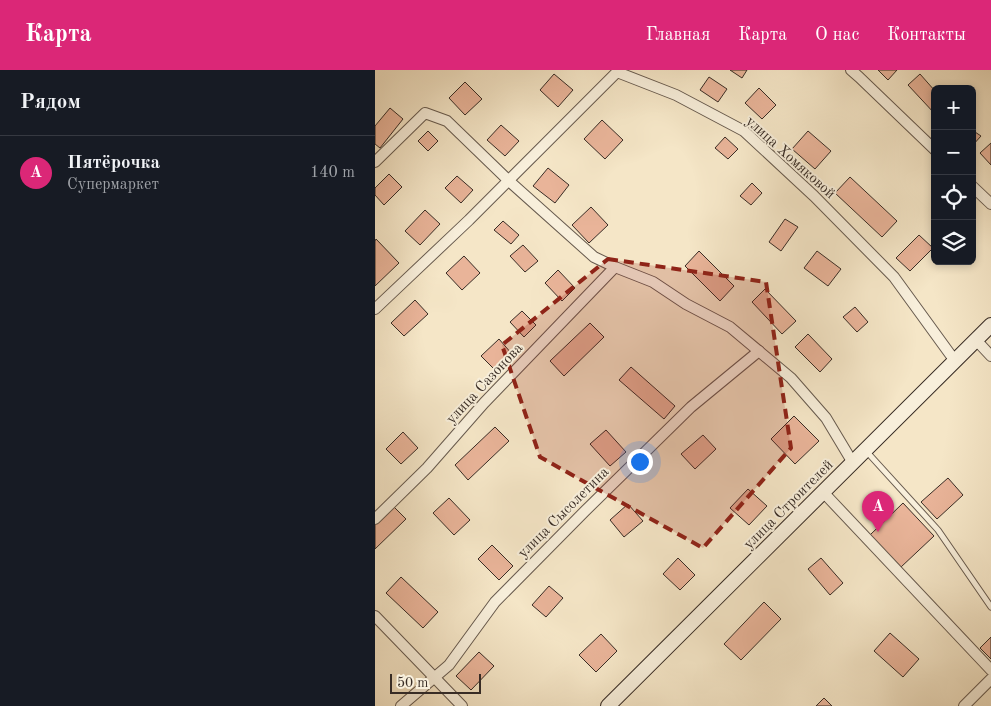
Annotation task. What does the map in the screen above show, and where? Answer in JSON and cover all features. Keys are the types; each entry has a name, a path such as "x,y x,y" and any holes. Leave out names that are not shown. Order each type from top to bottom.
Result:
{"main road":[{"name":"улица Строителей","path":"609,706 991,325"}],"street":[{"path":"851,70 931,146"},
{"name":"улица Хомяковой","path":"375,309 509,181 617,72 677,95 744,131 814,196 894,277 955,361"},
{"path":"375,162 425,113 447,121 509,181 594,256 615,267 653,282 686,304 730,326 791,378 826,418 853,462"},
{"path":"976,190 991,204"},
{"name":"улица Сазонова","path":"375,519 427,468 484,403 615,267"},
{"path":"976,340 991,356"},
{"name":"улица Сысолетина","path":"401,706 449,665 495,602 585,511 691,407 759,351"},
{"path":"823,492 991,670"},
{"path":"375,616 462,706"},
{"path":"964,706 991,679"}],"lane":[{"path":"865,450 938,530 991,607"}],"highlighted area":[{"path":"608,259 766,282 791,448 703,548 540,457 502,345"}],"building":[{"path":"730,70 747,70 742,78"},
{"path":"878,70 897,70 888,80"},
{"path":"554,74 573,90 558,107 540,90"},
{"path":"920,74 931,86 931,110 908,85"},
{"path":"709,77 727,89 718,102 700,90"},
{"path":"465,82 482,99 465,115 449,98"},
{"path":"759,88 776,105 762,119 745,103"},
{"path":"390,108 403,119 380,148 375,144 375,126"},
{"path":"602,120 623,140 605,159 584,139"},
{"path":"501,125 519,141 505,156 487,140"},
{"path":"428,131 438,141 428,151 418,141"},
{"path":"808,131 831,151 815,169 792,149"},
{"path":"976,133 981,136 976,142"},
{"path":"725,137 738,149 728,159 715,148"},
{"path":"991,143 991,165 980,153"},
{"path":"548,168 569,185 555,203 533,186"},
{"path":"389,174 402,187 384,205 375,195 375,188"},
{"path":"457,176 473,190 461,203 445,188"},
{"path":"850,177 897,221 882,237 835,193"},
{"path":"752,183 762,193 751,205 740,196"},
{"path":"591,207 608,225 589,243 572,225"},
{"path":"425,210 440,224 420,245 405,231"},
{"path":"785,219 798,227 781,251 769,242"},
{"path":"503,221 519,235 511,244 494,230"},
{"path":"919,235 931,246 931,250 910,271 896,258"},
{"path":"376,239 399,263 375,286 375,241"},
{"path":"523,245 538,261 525,272 510,256"},
{"path":"699,251 734,286 720,301 685,266"},
{"path":"817,251 841,269 828,286 804,268"},
{"path":"464,256 480,273 462,290 446,273"},
{"path":"558,270 575,288 562,301 545,283"},
{"path":"765,289 796,321 782,334 752,302"},
{"path":"415,300 428,314 404,336 391,323"},
{"path":"855,307 868,322 857,332 843,317"},
{"path":"522,311 536,325 524,337 510,322"},
{"path":"590,323 604,337 564,376 550,361"},
{"path":"808,334 832,359 820,372 795,347"},
{"path":"499,339 512,354 495,370 481,356"},
{"path":"631,367 675,406 664,419 619,380"},
{"path":"794,416 819,441 795,464 771,439"},
{"path":"495,427 509,441 468,480 455,465"},
{"path":"606,430 626,452 610,466 590,444"},
{"path":"403,432 418,448 401,464 386,449"},
{"path":"703,435 716,449 695,469 681,454"},
{"path":"948,478 963,495 937,519 921,502"},
{"path":"748,489 767,506 749,525 730,508"},
{"path":"449,498 470,520 454,535 433,513"},
{"path":"903,503 934,536 901,567 870,535"},
{"path":"628,504 643,521 624,537 610,520"},
{"path":"393,506 406,519 375,549 375,522"},
{"path":"492,545 513,566 499,580 478,559"},
{"path":"678,558 695,575 680,590 663,574"},
{"path":"821,558 843,583 830,595 808,569"},
{"path":"401,577 438,612 423,628 386,593"},
{"path":"549,586 563,598 546,617 532,605"},
{"path":"764,602 781,619 741,660 724,644"},
{"path":"890,633 919,659 903,677 874,651"},
{"path":"601,634 617,651 596,672 579,655"},
{"path":"991,637 991,659 980,648"},
{"path":"479,652 494,666 471,690 456,676"},
{"path":"824,698 832,706 816,706"}],"place":[{"name":"Пятёрочка","path":"878,532"}]}
